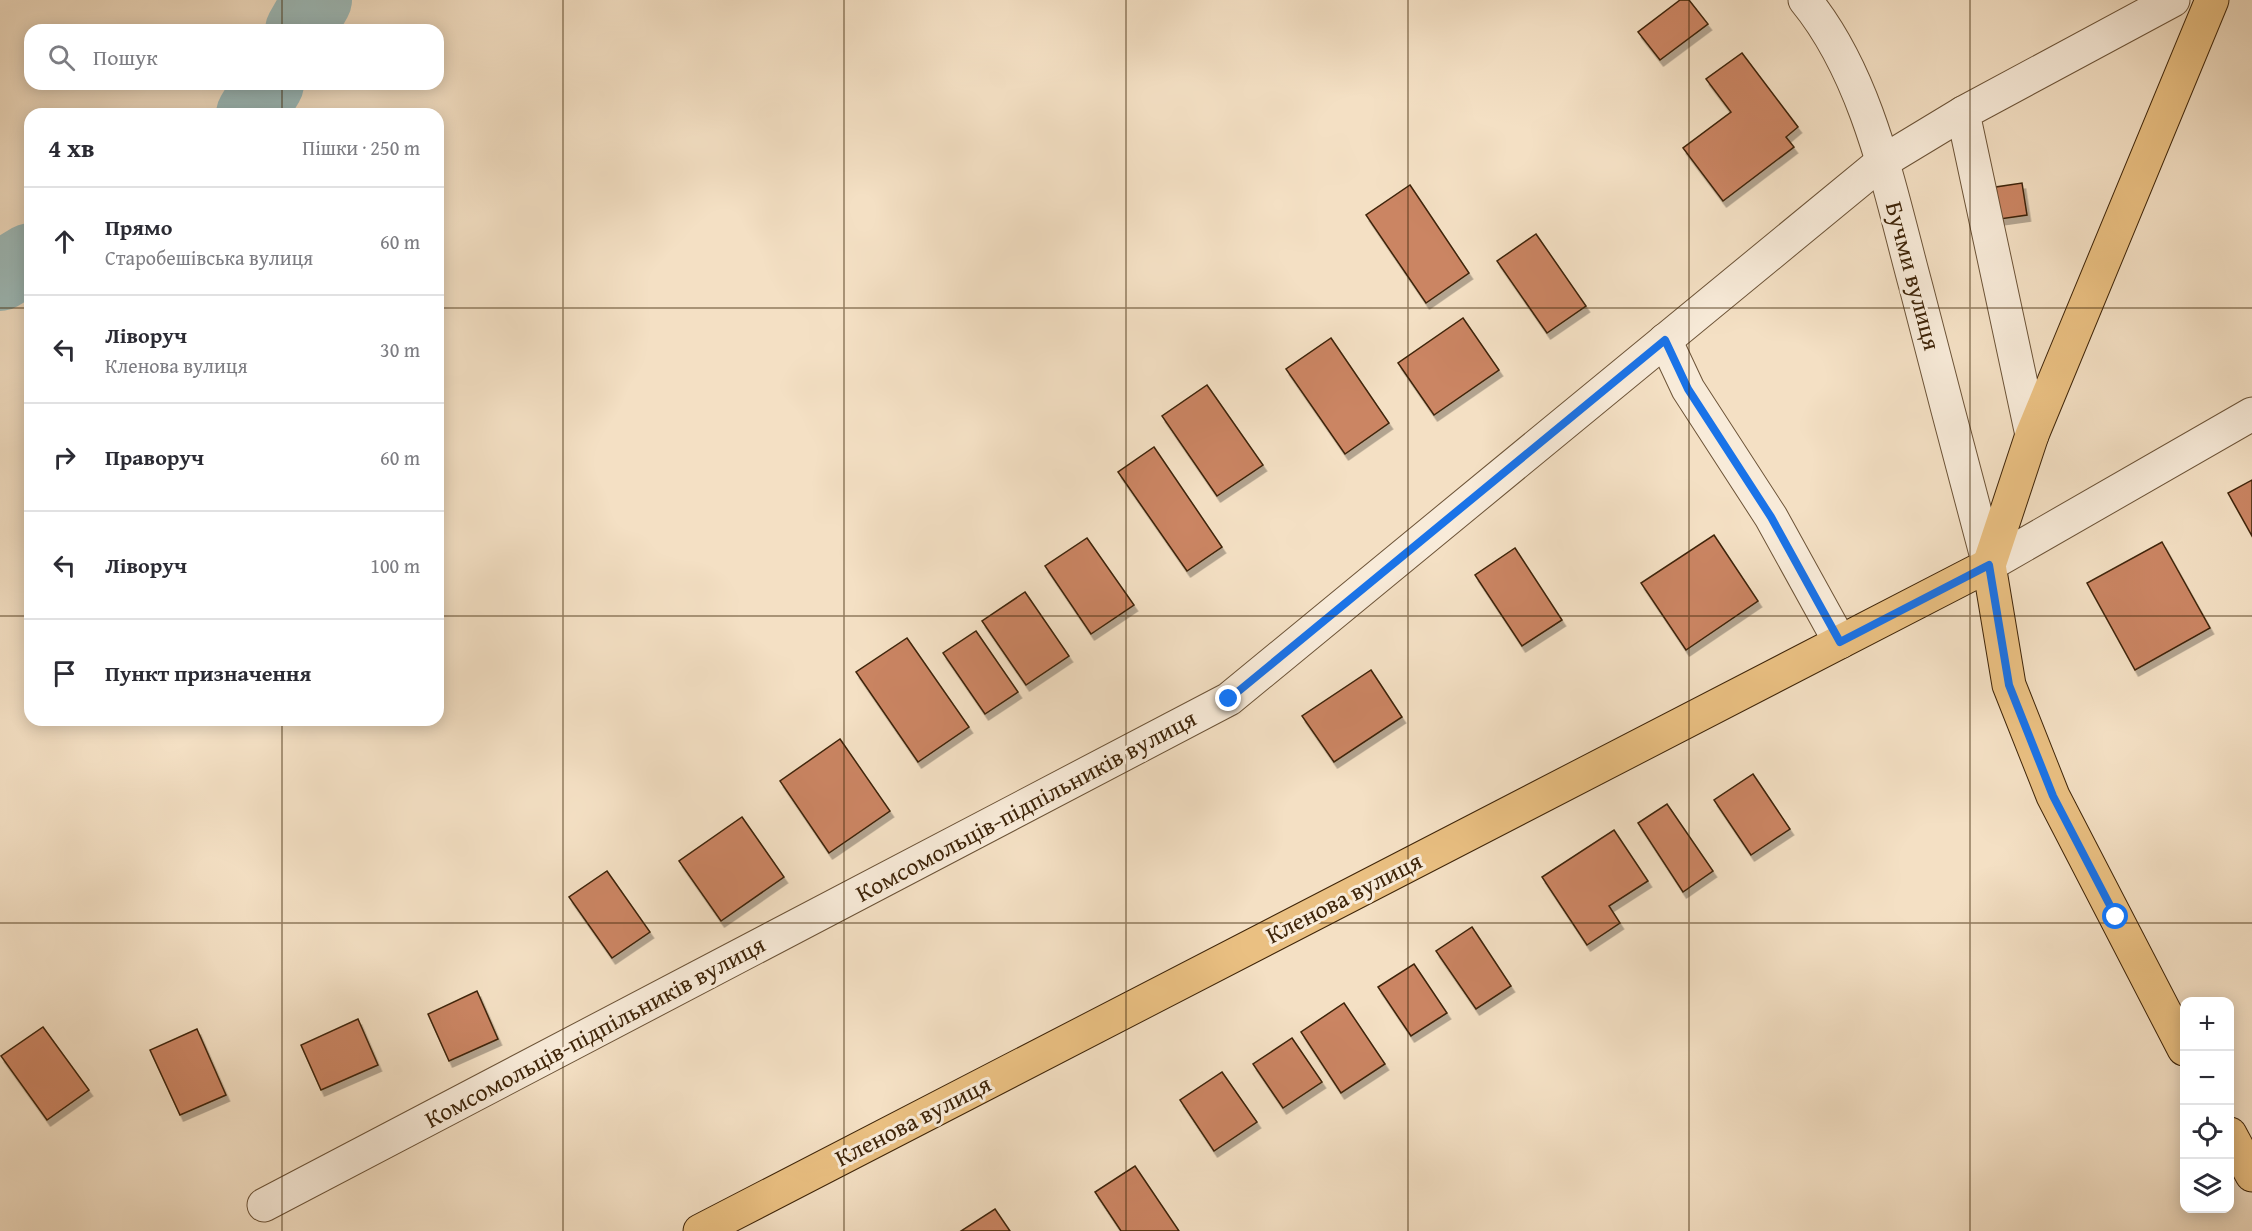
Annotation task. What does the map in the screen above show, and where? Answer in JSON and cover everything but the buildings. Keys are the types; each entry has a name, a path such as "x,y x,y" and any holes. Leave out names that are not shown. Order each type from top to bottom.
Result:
{"main road":[{"path":"2180,1040 2049,785 2009,685 1989,565 2032,435 2212,0"},
{"name":"Кленова вулиця","path":"700,1231 1989,565"},
{"path":"2234,1143 2252,1175"}],"street":[{"name":"Бучми вулиця","path":"1805,0 1838,50 1857,88 1882,162 1989,565"},
{"name":"Комсомольців-підпільників вулиця","path":"264,1205 1229,699 1882,162 1963,113 2173,0"},
{"path":"1963,113 2032,435"},
{"path":"1665,340 1688,389 1771,517 1840,642"},
{"path":"1989,565 2252,414"}],"waterway":[{"path":"303,24 317,0"},
{"path":"255,108 265,90"},
{"path":"0,276 24,262"}],"route":[{"path":"1229,699 1665,340 1688,389 1771,517 1840,642 1989,565 2009,685 2053,796 2116,917"}]}
